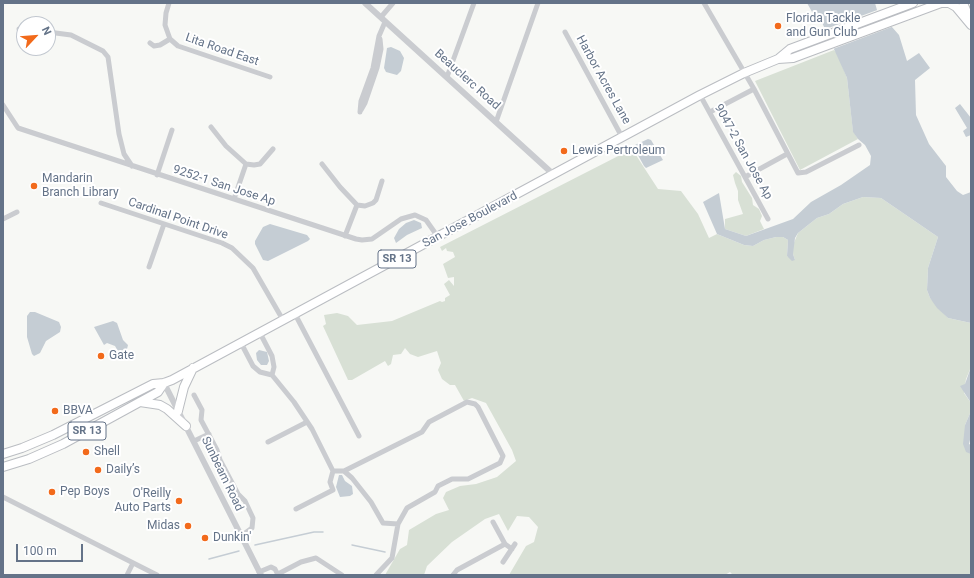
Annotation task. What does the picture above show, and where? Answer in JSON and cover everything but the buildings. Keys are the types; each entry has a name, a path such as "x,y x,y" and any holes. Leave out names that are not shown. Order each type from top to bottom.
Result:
{"main road":[{"name":"San Jose Boulevard","path":"3,454 26,447 53,435 153,384 164,383 260,333 700,95 744,73 778,59 790,49 913,3"},
{"name":"San Jose Boulevard","path":"778,59 793,58 941,3"},
{"path":"941,3 949,3 956,6 971,25"},
{"path":"964,3 966,12 971,19"},
{"path":"178,411 184,387 193,368"},
{"name":"San Jose Boulevard","path":"3,467 48,451 158,392 164,383"},
{"path":"139,402 160,405 167,409 186,426"}],"street":[{"path":"150,43 154,46 160,45 170,38 165,19 169,3"},
{"name":"Beauclerc Road","path":"365,3 553,174"},
{"path":"372,77 361,101 360,112 365,103 372,77 383,20 393,3"},
{"path":"446,77 474,3"},
{"path":"496,122 538,3"},
{"path":"704,3 754,89 796,170 801,174 859,145"},
{"name":"Harbor Acres Lane","path":"565,32 622,137"},
{"path":"56,33 75,37 103,51 108,56 119,134 124,154 132,166"},
{"name":"Lita Road East","path":"170,38 184,48 270,77"},
{"path":"710,112 754,89"},
{"name":"9047-2 San Jose Ap","path":"700,95 768,219"},
{"name":"9252-1 San Jose Ap","path":"3,105 18,128 345,236 362,240 372,239 406,216 415,215 426,220 438,237"},
{"path":"211,127 226,146 246,164 260,164 273,149"},
{"path":"158,175 172,130"},
{"path":"745,176 787,154"},
{"path":"234,199 246,164"},
{"path":"322,164 340,187 357,205 364,206 373,203 376,200 382,181"},
{"name":"Cardinal Point Drive","path":"101,203 222,243 238,253 253,268 283,320"},
{"path":"345,236 357,205"},
{"path":"3,219 17,212"},
{"path":"149,267 164,224"},
{"path":"295,314 359,436"},
{"path":"260,333 272,356 274,367 272,375"},
{"path":"241,343 257,370 272,375 289,396 307,422 333,471 330,482 333,490 296,509"},
{"name":"Sunbeam Road","path":"164,383 260,573"},
{"path":"194,395 202,410 201,420 238,494 245,501 253,518 252,528 241,536"},
{"path":"333,471 344,472 422,432 429,422 467,402 476,404 502,452 503,460 500,463 468,479 452,479 438,486 435,492 407,508 398,524 392,558 376,575"},
{"path":"268,442 307,422"},
{"path":"194,441 208,434"},
{"path":"344,472 364,492 383,523 398,524"},
{"path":"3,497 157,575"},
{"path":"493,522 505,544"},
{"path":"453,575 457,570 505,544 514,546 503,562"},
{"path":"260,573 271,567 275,569 278,574 301,562 316,558 342,575"},
{"path":"127,575 133,563"}],"shaded area":[{"path":"807,3 875,3 877,10 899,35 907,61 919,53 930,68 915,80 916,115 929,144 946,166 946,177 957,191 963,195 971,192 971,323 948,318 937,308 930,298 927,290 928,268 938,237 881,198 863,197 843,204 829,214 817,218 798,233 795,238 793,254 795,260 792,261 787,256 788,240 783,237 764,240 753,246 744,245 717,234 703,202 719,193 725,229 746,236 793,219 811,202 841,185 870,165 871,156 865,145 853,132 847,78 820,18 816,19"},
{"path":"391,47 400,51 404,58 401,71 397,75 386,72 384,68 387,48"},
{"path":"834,50 837,53 847,78 853,131 858,139 800,170 755,81"},
{"path":"960,104 971,118 971,135 966,137 963,131 967,128 955,108"},
{"path":"648,139 651,140 663,160 646,168 634,148 635,145"},
{"path":"632,149 658,189 681,191 698,214 709,238 717,234 744,245 753,246 764,240 783,237 788,240 787,256 795,260 793,245 798,233 817,218 829,214 843,204 863,197 881,198 938,237 928,268 927,290 930,298 948,318 971,323 971,367 966,379 964,393 971,403 971,411 965,425 971,454 971,575 733,575 730,572 725,575 509,575 526,546 534,542 538,527 529,517 517,516 508,531 499,514 485,519 452,542 427,566 424,575 385,575 400,549 407,545 409,530 436,514 449,510 443,498 446,492 460,486 476,484 497,477 516,461 512,450 486,403 472,398 464,401 455,385 450,385 442,379 438,370 441,363 437,351 418,357 410,354 405,348 401,354 393,355 391,364 388,366 385,361 352,380 348,380 323,326 326,324 324,315 337,313 348,316 357,325 392,321 440,301 445,301 445,298 450,295 444,284 449,280 454,286 454,277 448,278 443,264 455,257 453,252 447,251 446,248 442,251 440,247"},
{"path":"736,172 741,176 742,182 752,198 753,205 759,209 762,216 760,221 764,229 746,236 725,229 725,219 743,214 738,200 738,191 733,175"},
{"path":"414,220 421,223 422,228 407,235 396,243 394,238 399,229 406,223"},
{"path":"270,224 307,235 310,239 268,261 263,260 255,241 263,227"},
{"path":"30,312 35,312 59,322 61,327 60,332 46,341 40,353 34,356 27,337 27,316"},
{"path":"113,321 117,323 123,340 128,345 127,349 119,353 115,346 107,343 104,345 94,327"},
{"path":"259,350 267,352 269,361 267,365 261,365 257,360 256,353"},
{"path":"971,367 971,403 960,386 965,384"},
{"path":"971,411 971,436 969,444 971,445 971,454 966,452 963,444 965,425"},
{"path":"339,475 342,475 345,481 352,486 353,494 350,496 340,497 336,487"}],"pier":[{"path":"880,9 894,26 833,49 823,30"}],"waterway":[{"path":"255,545 314,532 323,532"},
{"path":"352,545 385,552"},
{"path":"209,559 239,551"}],"place":[{"name":"Florida Tackle and Gun Club","path":"778,26"},
{"name":"Lewis Pertroleum","path":"564,151"},
{"name":"Mandarin Branch Library","path":"34,186"},
{"name":"Gate","path":"101,356"},
{"name":"BBVA","path":"55,411"},
{"name":"Shell","path":"86,452"},
{"name":"Daily’s","path":"98,470"},
{"name":"Pep Boys","path":"52,492"},
{"name":"O'Reilly Auto Parts","path":"179,501"},
{"name":"Midas","path":"188,526"},
{"name":"Dunkin'","path":"205,538"}]}
